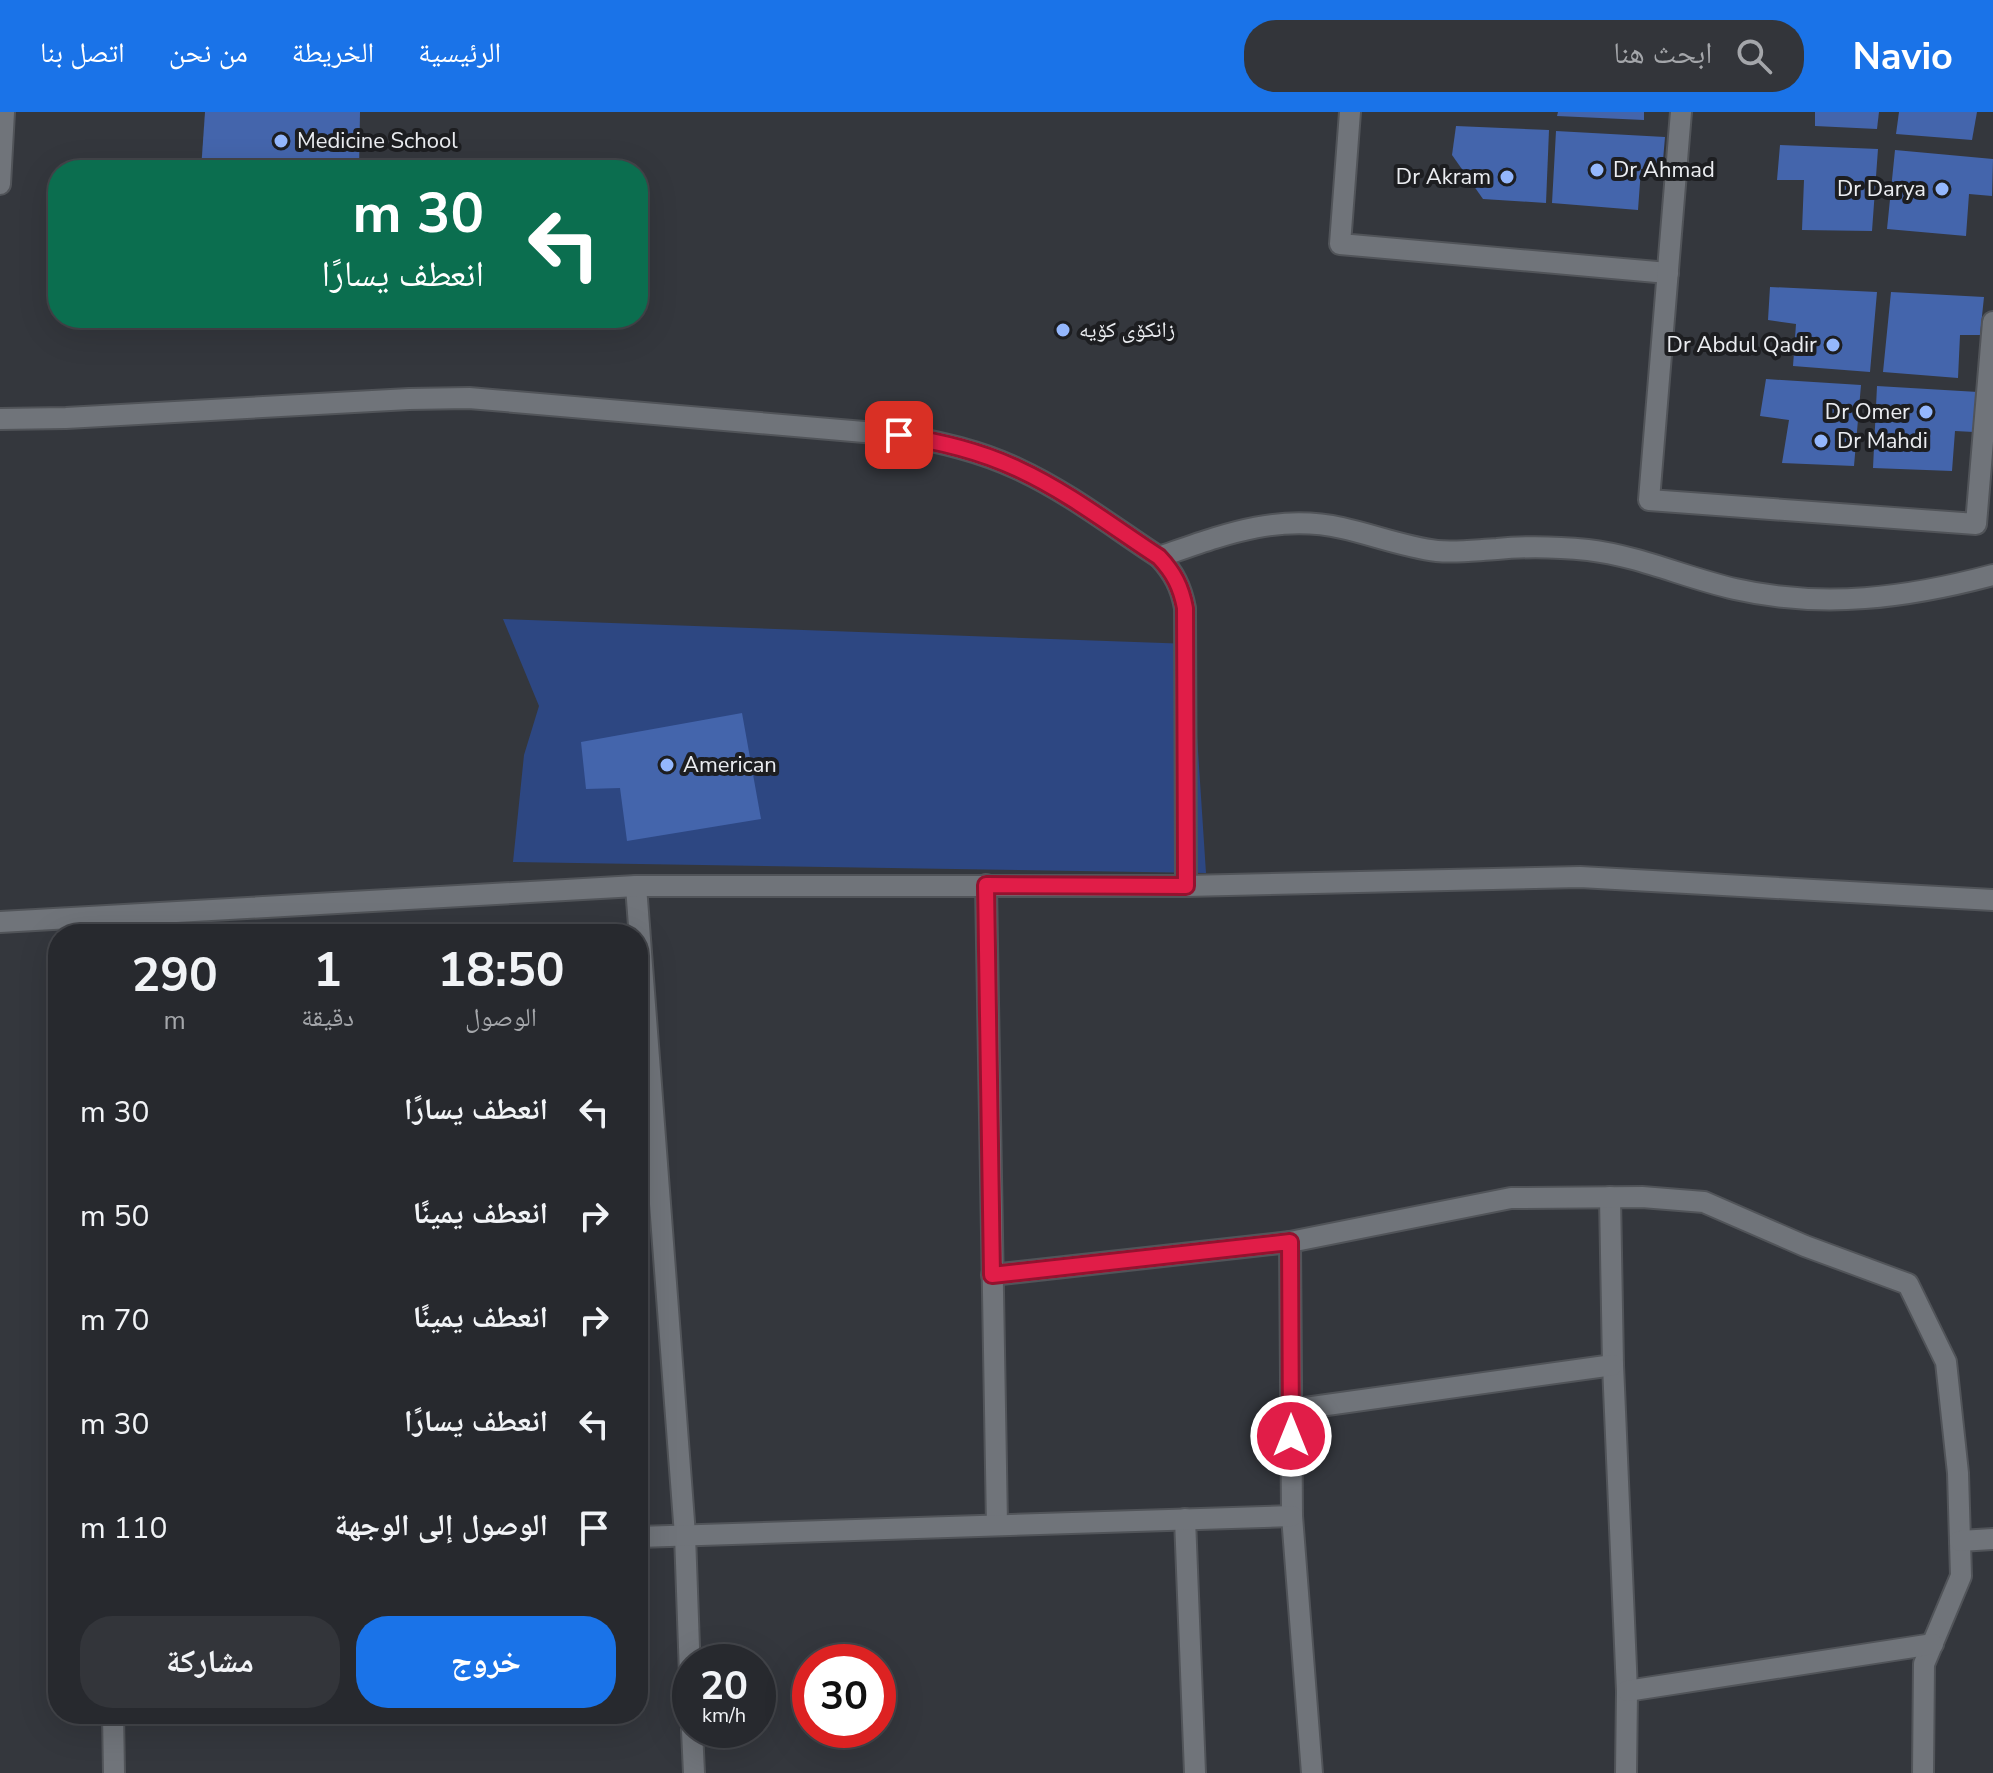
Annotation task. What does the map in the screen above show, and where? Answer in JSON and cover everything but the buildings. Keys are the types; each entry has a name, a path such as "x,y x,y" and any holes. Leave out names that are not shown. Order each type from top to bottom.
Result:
{"street":[{"path":"0,184 4,112"},
{"path":"1350,112 1340,244 1668,273"},
{"path":"1681,112 1649,500 1976,524 1993,322"},
{"path":"0,419 469,398 899,435 979,453 1054,488 1159,557 1172,571 1181,589 1185,608 1186,886"},
{"path":"1159,557 1246,528 1285,523 1339,527 1421,549 1445,552 1542,546 1591,551 1640,561 1735,589 1784,598 1883,598 1932,591 1993,575"},
{"path":"95,924 636,886 1186,886 1580,877 1993,900"},
{"path":"986,885 997,1525"},
{"path":"636,886 639,924"},
{"path":"0,922 48,925"},
{"path":"648,1045 685,1535 689,1644"},
{"path":"1610,1197 1613,1365 1627,1691 1626,1773"},
{"path":"992,1275 1290,1242 1511,1198 1642,1197 1704,1202 1805,1246 1908,1284 1946,1362 1958,1473 1961,1576 1924,1664 1923,1773"},
{"path":"1290,1242 1292,1516 1312,1773"},
{"path":"1291,1410 1613,1365"},
{"path":"648,1537 1292,1516"},
{"path":"1185,1519 1195,1773"},
{"path":"1960,1541 1993,1539"},
{"path":"1627,1691 1933,1644"},
{"path":"113,1724 114,1773"},
{"path":"693,1748 694,1773"}],"shaded area":[{"path":"503,619 1191,644 1206,873 513,862 524,755 539,706"}],"place":[{"name":"Medicine School","path":"281,141"},
{"name":"Dr Ahmad","path":"1597,170"},
{"name":"Dr Akram","path":"1507,177"},
{"name":"Dr Darya","path":"1942,189"},
{"name":"زانکۆی کۆیە","path":"1063,330"},
{"name":"Dr Abdul Qadir","path":"1833,345"},
{"name":"Dr Omer","path":"1926,412"},
{"name":"Dr Mahdi","path":"1821,441"},
{"name":"American","path":"667,765"}],"route":[{"path":"899,435 979,453 1054,488 1159,557 1172,571 1181,589 1185,608 1186,886 986,885 992,1275 1290,1242 1291,1436"}]}
